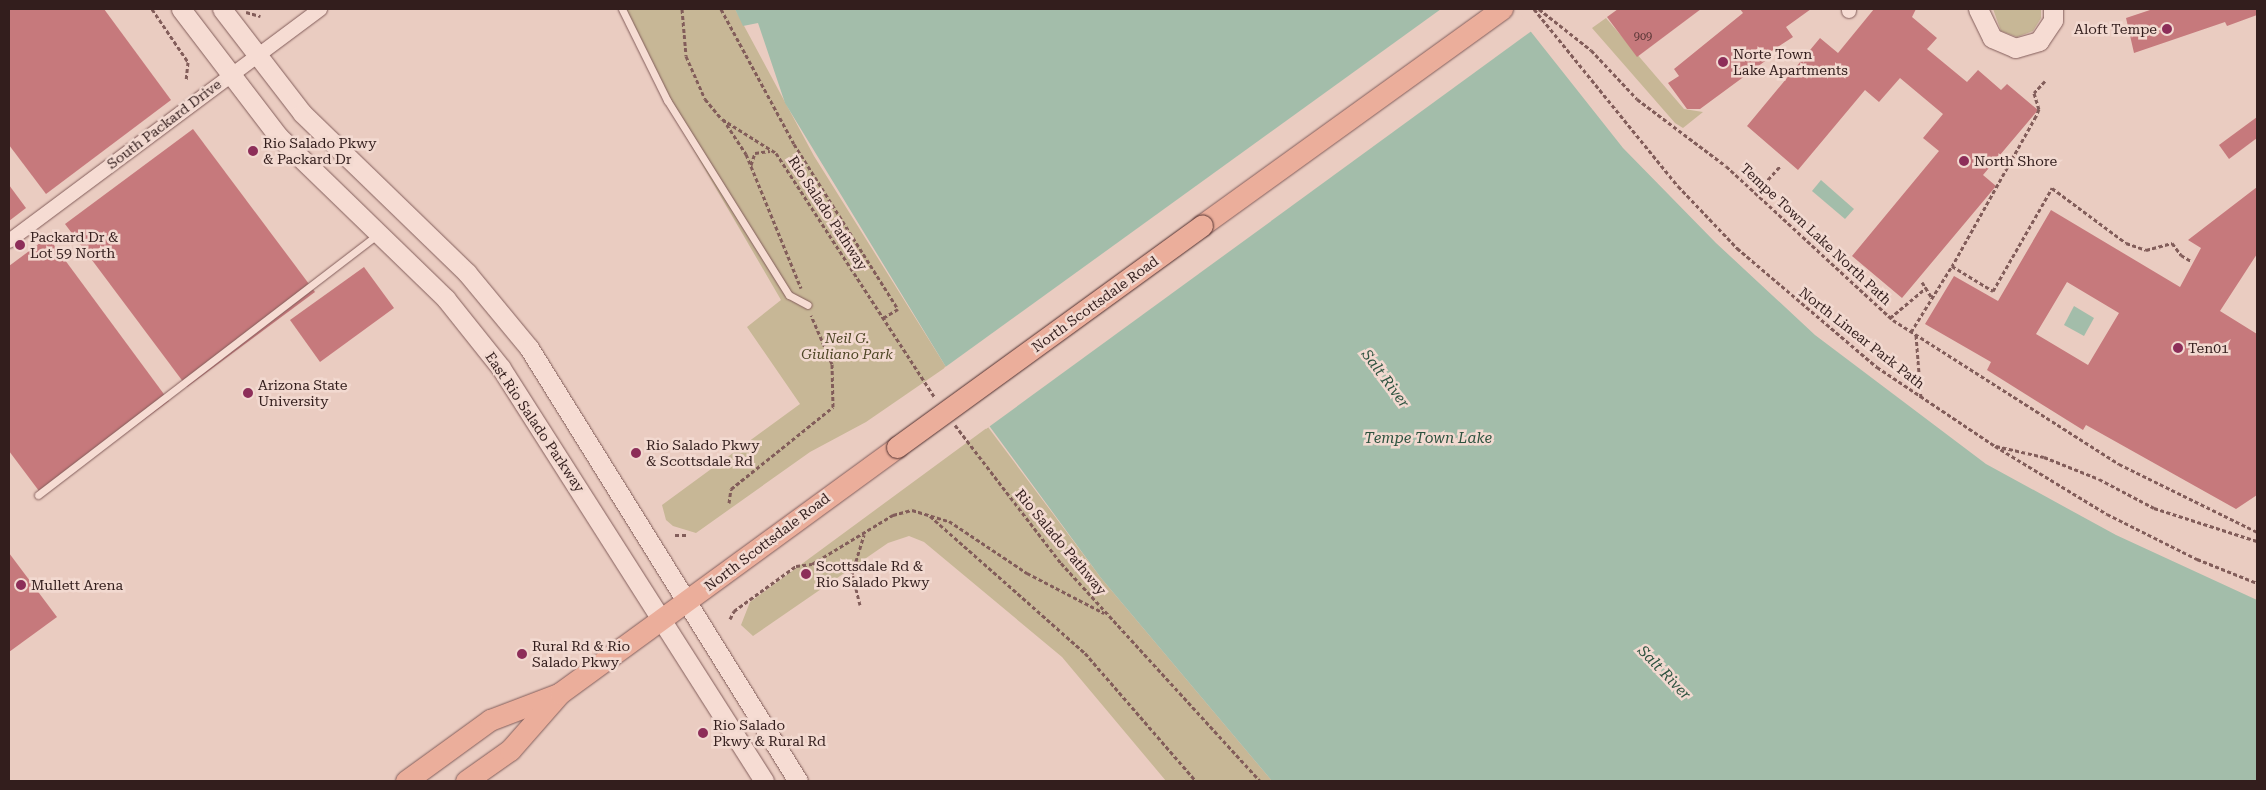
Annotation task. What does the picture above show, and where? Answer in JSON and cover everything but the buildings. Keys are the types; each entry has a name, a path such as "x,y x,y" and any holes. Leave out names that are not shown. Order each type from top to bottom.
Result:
{"main road":[{"name":"East Rio Salado Parkway","path":"181,9 229,75 278,136 446,299 501,368 664,618 764,781"},
{"path":"222,9 255,56 333,147 467,274 529,348 688,600 798,781"},
{"name":"North Scottsdale Road","path":"560,693 1502,9"},
{"path":"1980,11 1992,38 2015,48 2039,41 2053,20 2053,9"},
{"path":"406,781 490,720 560,693"},
{"path":"466,781 510,750 560,693"}],"street":[{"name":"South Packard Drive","path":"9,241 229,75 320,9"}],"lane":[{"path":"622,9 668,100 784,287 790,295 808,306"},
{"path":"38,494 378,235"}],"path":[{"path":"152,9 188,62 186,80"},
{"path":"242,9 260,16"},
{"name":"Rio Salado Pathway","path":"682,9 686,56 692,75 722,119 776,153 936,400"},
{"path":"721,9 794,144 898,309 882,318"},
{"name":"North Linear Park Path","path":"1534,9 1678,186 1737,248 1862,355 1921,399 2107,514 2197,559 2257,583"},
{"name":"Tempe Town Lake North Path","path":"1539,9 1591,50 1637,99 1726,166 1890,318 2119,464 2257,532"},
{"path":"1911,332 1952,266 2036,116 2039,109 2034,93 2045,81"},
{"path":"722,119 751,167 832,364 833,407 731,489 729,504"},
{"path":"751,167 759,150 776,153"},
{"path":"1755,194 1780,166"},
{"path":"1952,266 1993,291 2052,188 2126,243 2146,250 2172,242 2180,255 2191,261"},
{"path":"1922,282 1927,287 1932,299"},
{"path":"1890,318 1927,287"},
{"path":"1916,335 1921,399"},
{"name":"Rio Salado Pathway","path":"948,416 1061,563 1107,614"},
{"path":"1995,446 2044,457 2099,479 2154,508 2257,540"},
{"name":"Rio Salado Pathway","path":"730,619 734,611 796,566 812,564 904,511 949,521 1027,573 1107,614"},
{"path":"929,516 1085,653 1196,781"},
{"path":"860,605 852,574 865,534"},
{"path":"675,535 686,535"},
{"path":"1107,614 1260,781"}],"green space":[{"name":"Neil G. Giuliano Park","path":"622,9 735,9 814,156 946,367 866,422 810,452 696,533 673,526 666,520 662,505 800,404 747,327 781,300 664,99"},
{"path":"1993,9 2041,9 2041,18 2033,31 2017,37 2001,31"},
{"path":"1606,18 1684,109 1703,112 1683,128 1675,123 1592,28"},
{"path":"988,427 1101,578 1272,781 1166,781 1062,657 924,542 909,536 888,543 753,636 741,625 750,602"}],"water":[{"name":"Tempe Town Lake","path":"735,9 1513,9 1623,148 1716,243 1815,335 1986,464 2116,535 2257,600 2257,781 1272,781 1101,578 946,367 785,103 758,23 743,26"},
{"path":"1821,180 1854,209 1845,219 1812,191"},
{"path":"2074,306 2094,318 2084,336 2064,325"}],"pier":[{"path":"1441,9 1516,9 1533,30 986,429 944,368"}],"place":[{"name":"Aloft Tempe","path":"2167,29"},
{"name":"Norte Town Lake Apartments","path":"1723,62"},
{"name":"Rio Salado Pkwy & Packard Dr","path":"253,151"},
{"name":"North Shore","path":"1964,161"},
{"name":"Packard Dr & Lot 59 North","path":"20,245"},
{"name":"Ten01","path":"2178,348"},
{"name":"Arizona State University","path":"248,393"},
{"name":"Rio Salado Pkwy & Scottsdale Rd","path":"636,453"},
{"name":"Scottsdale Rd & Rio Salado Pkwy","path":"806,574"},
{"name":"Mullett Arena","path":"21,585"},
{"name":"Rural Rd & Rio Salado Pkwy","path":"522,654"},
{"name":"Rio Salado Pkwy & Rural Rd","path":"703,733"}],"water label":[{"name":"Salt River","path":"1385,379"},
{"name":"Salt River","path":"1664,673"}]}
